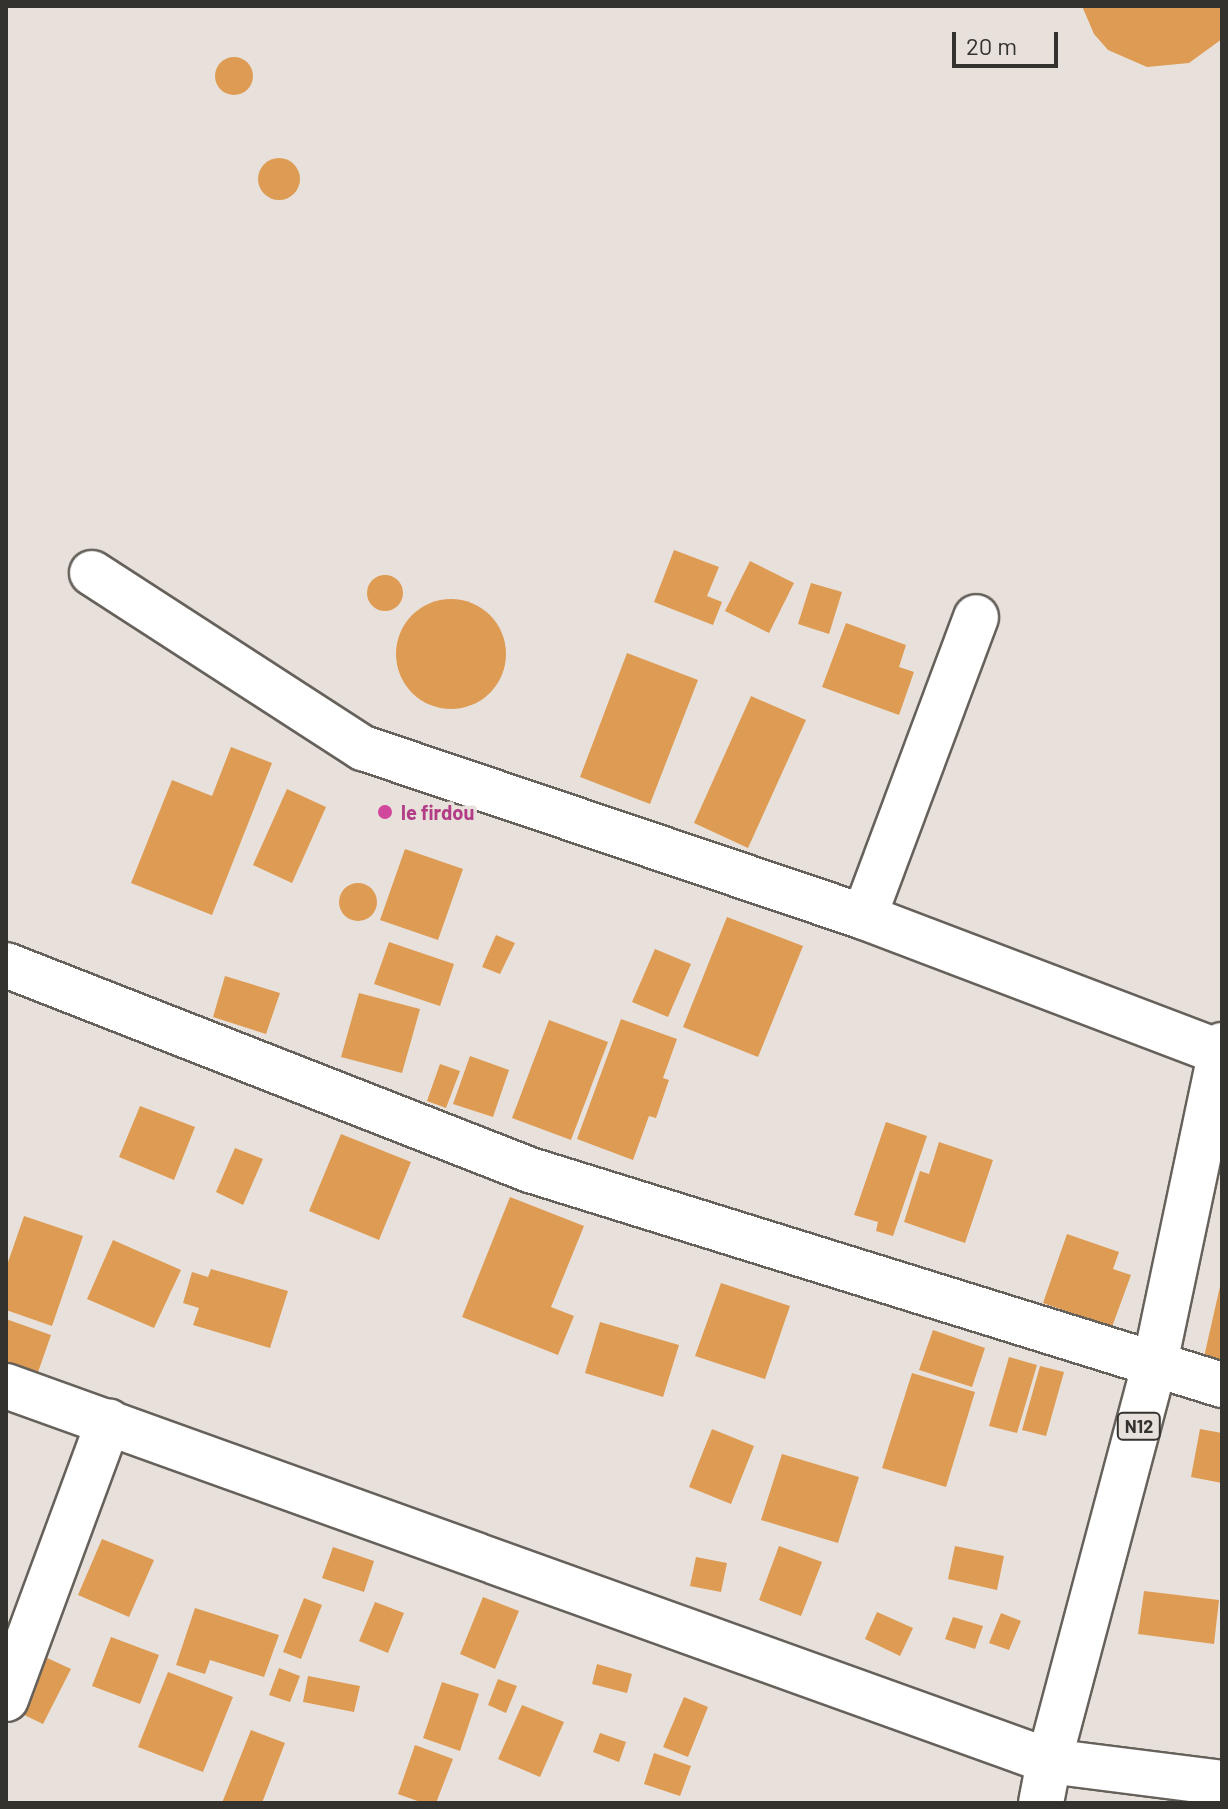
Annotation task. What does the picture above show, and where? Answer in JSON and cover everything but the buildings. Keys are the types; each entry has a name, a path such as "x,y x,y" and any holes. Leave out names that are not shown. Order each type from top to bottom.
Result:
{"street":[{"path":"92,573 363,748 864,917 1221,1050"},
{"path":"864,917 976,617"},
{"path":"6,965 530,1170 1222,1385"},
{"name":"N12","path":"1041,1803 1049,1761 1155,1363 1221,1050"},
{"path":"6,1386 1049,1761 1222,1783"},
{"path":"6,1699 109,1421"}],"place":[{"name":"le firdou","path":"385,812"}]}
